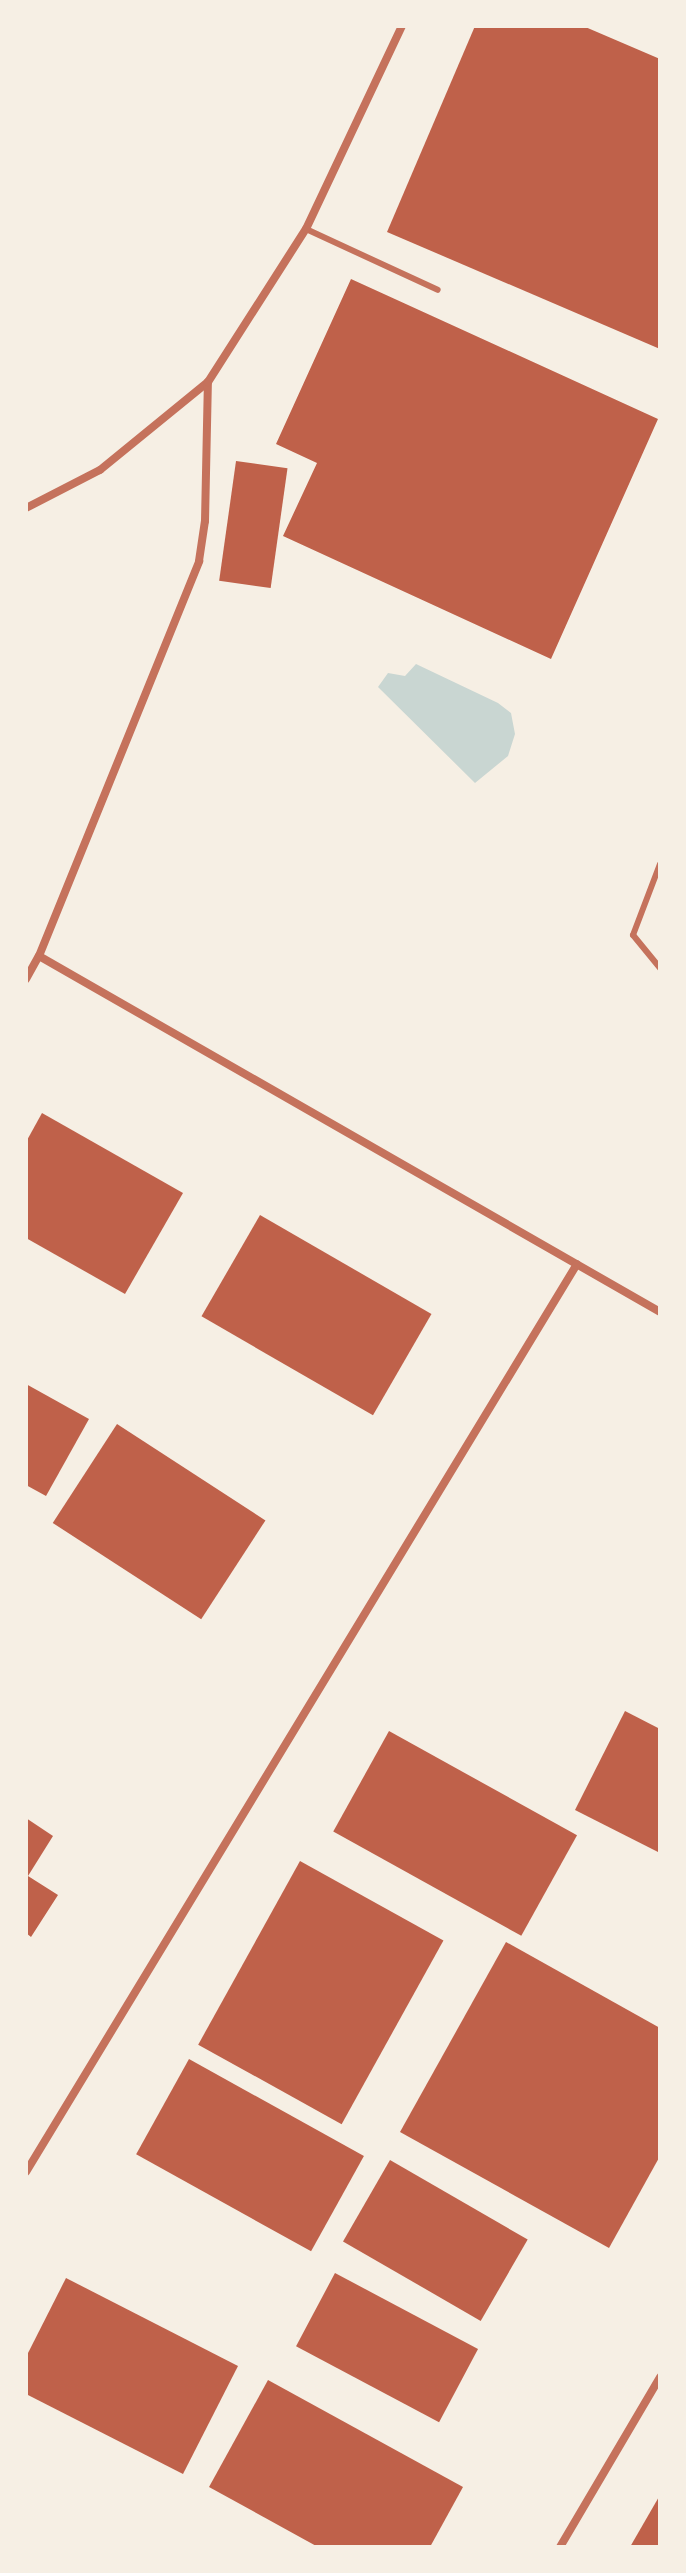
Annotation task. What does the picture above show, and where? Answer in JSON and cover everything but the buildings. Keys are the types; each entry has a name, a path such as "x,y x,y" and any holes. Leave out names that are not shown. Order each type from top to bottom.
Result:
{"street":[{"path":"26,508 100,470 208,382 306,229 402,26"},
{"path":"26,979 39,956 73,874 199,561 205,521 208,382"},
{"path":"39,956 660,1312"},
{"path":"26,2172 577,1264"},
{"path":"560,2547 660,2377"}],"lane":[{"path":"306,229 438,290"},
{"path":"660,864 633,935 660,968"}],"shaded area":[{"path":"416,664 498,703 511,713 515,734 508,756 475,783 378,687 388,673 405,676"}]}
